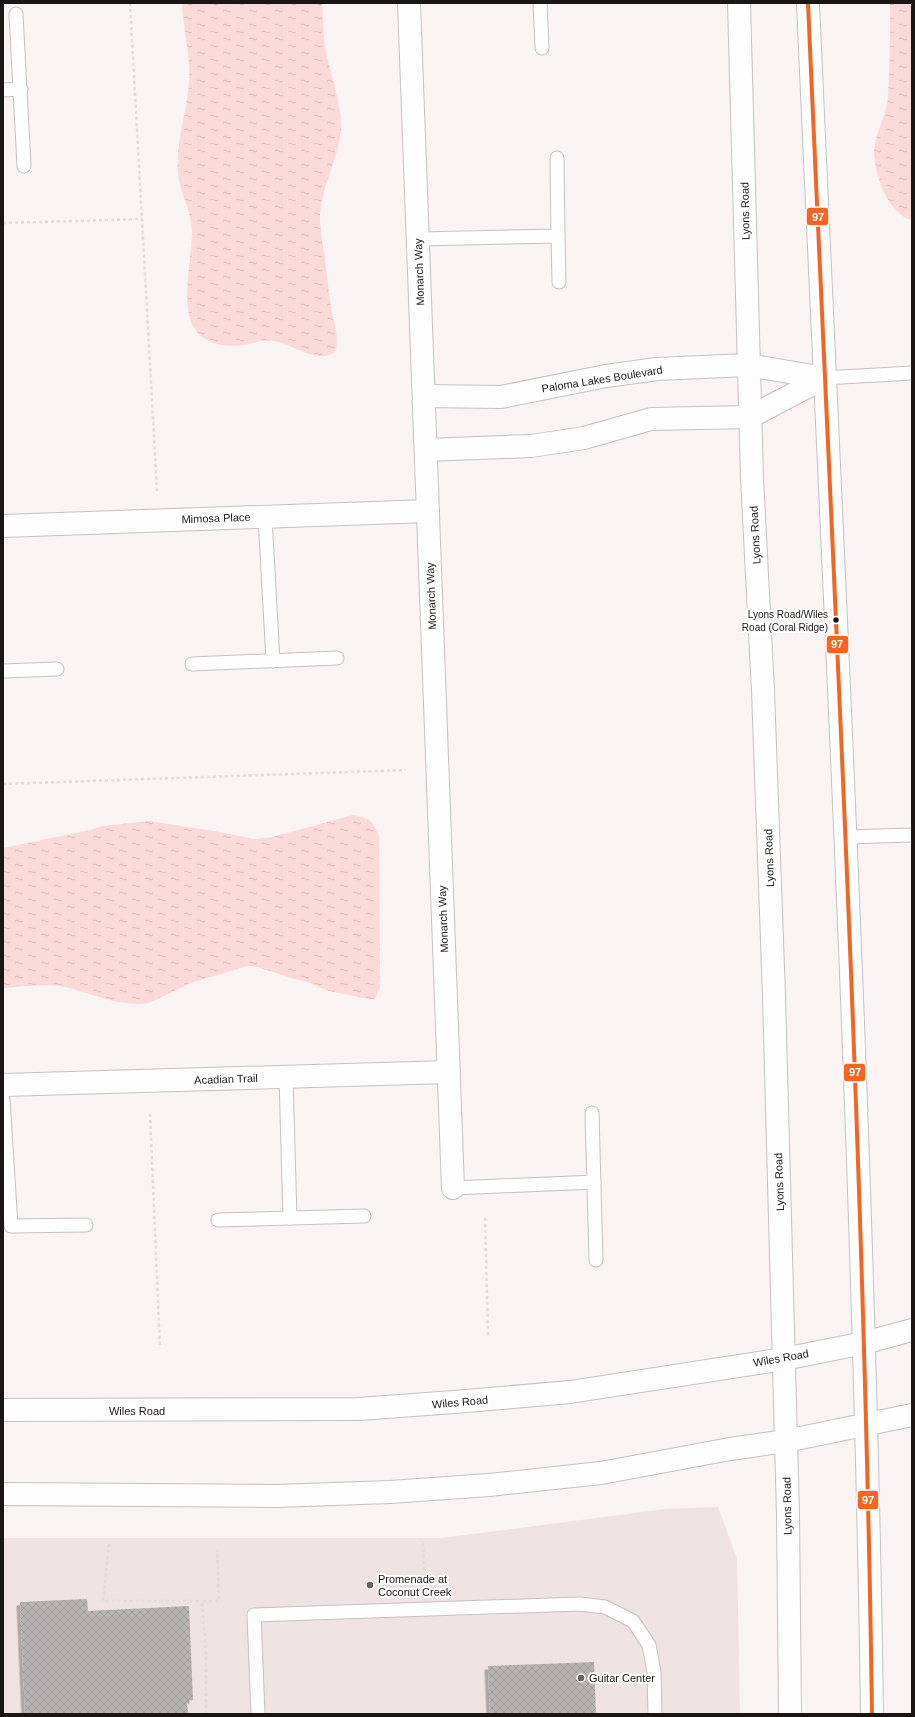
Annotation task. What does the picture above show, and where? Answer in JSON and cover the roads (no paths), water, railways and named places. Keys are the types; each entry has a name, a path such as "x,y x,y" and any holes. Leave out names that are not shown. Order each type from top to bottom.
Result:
{"main road":[{"name":"Monarch Way","path":"409,3 453,1188"},
{"name":"Lyons Road","path":"739,3 748,365 763,691 774,996 786,1441 790,1714"},
{"path":"808,3 845,837 864,1343 867,1425 872,1714"},
{"name":"Paloma Lakes Boulevard","path":"424,396 501,397 606,376 657,369 748,365 824,378"},
{"path":"426,450 531,446 584,438 651,419 750,417 824,378"},
{"name":"Mimosa Place","path":"3,526 428,511"},
{"name":"Acadian Trail","path":"3,1085 449,1072"},
{"name":"Wiles Road","path":"3,1410 359,1410 570,1392 784,1359 864,1343 912,1330"},
{"path":"3,1494 223,1497 390,1492 489,1485 601,1472 730,1449 786,1441 912,1415"}],"lane":[{"path":"540,3 542,48"},
{"path":"16,14 24,166"},
{"path":"3,90 21,89"},
{"path":"557,158 560,282"},
{"path":"418,239 558,236"},
{"path":"824,378 912,373"},
{"path":"265,517 273,660"},
{"path":"192,664 337,658"},
{"path":"3,671 57,668"},
{"path":"845,837 912,835"},
{"path":"286,1077 290,1218"},
{"path":"3,1100 7,1226 86,1225"},
{"path":"592,1113 596,1260"},
{"path":"453,1188 594,1182"},
{"path":"218,1220 364,1216"},
{"path":"258,1714 254,1615 580,1604 605,1607 633,1621 649,1645 654,1672 655,1714"}],"water":[{"path":"182,3 322,3 323,30 326,51 339,104 341,123 337,152 323,195 320,217 330,299 337,337 337,346 335,351 327,356 312,355 274,341 263,341 234,346 216,343 207,340 200,335 194,328 190,319 187,288 192,227 178,174 178,151 189,82 188,52"},
{"path":"890,3 912,3 912,220 903,217 889,202 880,181 874,151 887,102 890,60"},
{"path":"353,815 370,820 379,835 380,988 375,999 329,991 310,983 254,966 247,966 191,983 149,1003 138,1004 117,1002 57,986 42,985 3,988 3,848 90,830 102,826 149,821 254,839 272,837"}],"place":[{"name":"Lyons Road/Wiles Road (Coral Ridge)","path":"836,620"},
{"name":"Promenade at Coconut Creek","path":"370,1585"},
{"name":"Guitar Center","path":"581,1678"}]}
